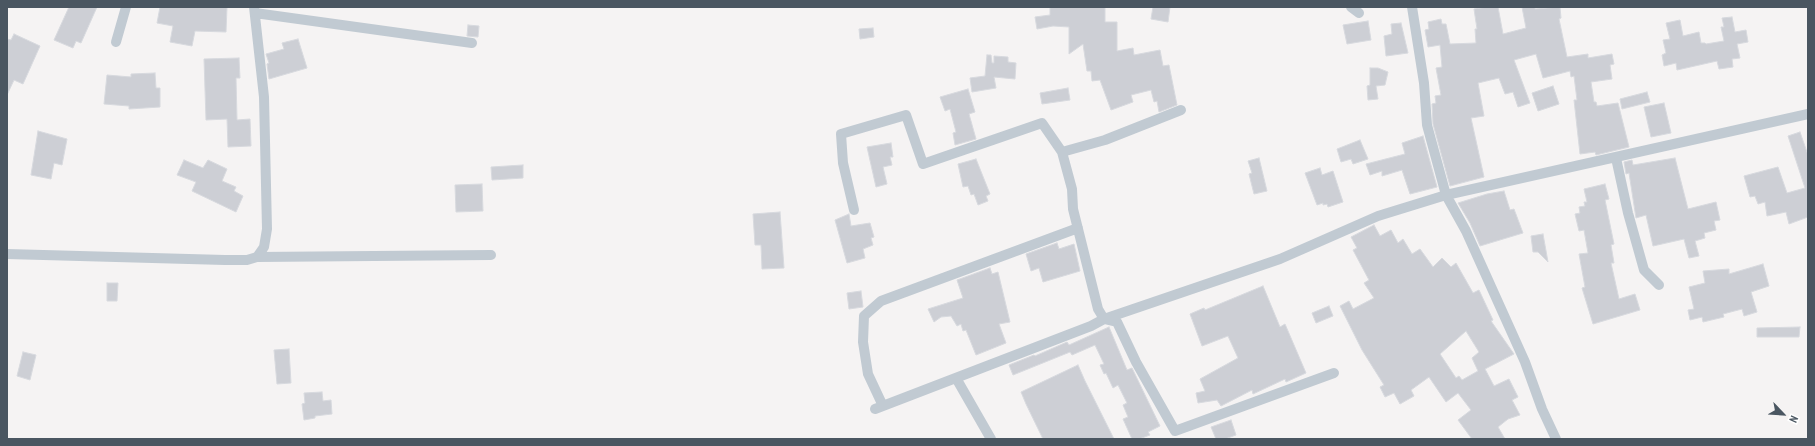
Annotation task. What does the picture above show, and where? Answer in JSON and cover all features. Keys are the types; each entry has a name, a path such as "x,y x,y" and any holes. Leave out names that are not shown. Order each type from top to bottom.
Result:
{"street":[{"path":"116,42 126,7"},
{"path":"1412,7 1424,83 1427,125 1446,195 1466,231 1525,362 1542,409 1556,439"},
{"path":"257,257 264,246 267,229 264,97 255,10 472,42"},
{"path":"1062,152 1105,140 1181,110"},
{"path":"1078,228 882,301 864,316 863,342 868,374 879,407 1091,326 1104,319 1280,259 1378,216 1446,195 1808,114"},
{"path":"854,210 843,163 842,134 906,115 923,164 1042,123 1062,152 1072,189 1073,209 1098,309 1104,319 1117,322 1136,362 1176,435 1334,373"},
{"path":"1616,158 1628,213 1644,270 1659,285"},
{"path":"7,254 224,260 247,260 257,257 491,255"},
{"path":"956,378 990,439"}],"building":[{"path":"69,7 97,7 81,43 76,41 73,48 54,40"},
{"path":"160,7 227,7 226,32 195,31 192,46 170,42 173,26 157,23"},
{"path":"1050,7 1105,7 1105,22 1117,22 1117,51 1133,48 1134,55 1160,50 1163,66 1169,65 1177,105 1159,112 1157,101 1154,102 1151,90 1131,95 1133,102 1111,110 1100,80 1092,81 1091,71 1087,71 1083,44 1069,54 1069,27 1053,26 1037,29 1035,17 1050,15"},
{"path":"1153,7 1170,7 1168,22 1151,19"},
{"path":"1498,7 1503,34 1526,28 1522,7 1535,7 1535,9 1560,7 1561,18 1559,19 1567,57 1588,54 1588,58 1612,54 1614,64 1610,65 1612,79 1591,82 1594,102 1596,102 1597,106 1618,103 1629,147 1596,155 1595,152 1580,154 1574,100 1577,100 1574,76 1571,77 1570,71 1543,78 1536,54 1514,60 1530,103 1518,107 1513,92 1505,94 1499,78 1478,83 1484,116 1471,118 1484,177 1450,186 1433,124 1432,104 1436,103 1435,96 1441,95 1436,68 1442,67 1440,45 1428,47 1425,30 1429,29 1428,22 1441,19 1442,24 1446,24 1450,44 1476,43 1475,29 1477,29 1474,9"},
{"path":"1732,17 1735,32 1746,30 1748,42 1737,44 1740,58 1732,59 1733,67 1719,69 1717,61 1677,70 1676,63 1664,66 1662,55 1666,53 1663,40 1670,39 1666,23 1680,20 1683,36 1699,32 1701,43 1706,44 1724,41 1721,27 1724,27 1722,18"},
{"path":"1368,21 1371,40 1347,44 1343,25"},
{"path":"1401,23 1408,53 1386,56 1384,36 1392,34 1391,24"},
{"path":"468,25 479,26 478,37 467,36"},
{"path":"873,28 874,37 860,39 859,29"},
{"path":"14,34 40,46 23,84 14,80 7,95 7,39 11,40"},
{"path":"298,39 307,68 269,79 267,64 269,63 266,54 284,49 282,43"},
{"path":"987,55 991,55 992,63 994,63 994,56 1008,57 1008,62 1016,63 1015,79 994,77 996,88 972,92 970,78 985,76"},
{"path":"239,58 240,78 236,78 237,120 250,119 251,146 228,147 227,119 206,120 204,59"},
{"path":"1370,68 1378,68 1388,72 1385,85 1376,86 1378,99 1368,100 1367,86 1370,85"},
{"path":"155,73 156,88 160,88 160,107 129,109 129,106 104,104 107,75 131,77 131,74"},
{"path":"1553,86 1559,104 1538,111 1532,93"},
{"path":"1068,88 1070,100 1042,104 1040,93"},
{"path":"968,89 975,112 969,114 976,139 955,145 953,133 956,132 950,109 945,111 940,97"},
{"path":"1647,92 1650,102 1622,109 1620,99"},
{"path":"1664,103 1671,133 1651,137 1644,107"},
{"path":"38,131 67,139 62,165 54,163 51,179 31,175"},
{"path":"1800,132 1808,155 1808,217 1789,224 1786,212 1767,216 1765,202 1758,204 1755,196 1750,197 1744,176 1778,167 1787,193 1805,188 1788,136"},
{"path":"1423,136 1437,187 1410,194 1402,170 1382,176 1382,171 1370,175 1366,164 1405,154 1402,143"},
{"path":"1360,140 1368,159 1353,164 1351,159 1341,162 1337,149"},
{"path":"891,143 893,157 890,157 892,165 883,167 887,184 876,187 867,147"},
{"path":"1259,158 1267,191 1254,194 1249,174 1252,173 1248,161"},
{"path":"1675,158 1688,209 1716,202 1720,220 1714,221 1716,230 1704,233 1705,238 1695,241 1699,256 1689,258 1684,239 1653,246 1646,215 1636,218 1629,173 1626,174 1624,162 1632,160 1633,165"},
{"path":"976,159 990,194 986,196 988,201 978,205 974,194 971,195 968,186 963,187 958,164"},
{"path":"184,160 203,168 208,160 227,169 222,181 236,187 234,191 243,196 236,212 192,191 196,182 177,175"},
{"path":"523,165 523,178 492,180 491,167"},
{"path":"1320,168 1322,175 1333,171 1343,202 1328,207 1327,204 1323,205 1323,203 1317,205 1305,173"},
{"path":"482,184 483,211 456,212 455,185"},
{"path":"1605,184 1609,199 1605,200 1614,244 1611,245 1614,263 1611,263 1619,299 1635,294 1640,310 1593,324 1582,288 1585,287 1579,254 1588,253 1584,230 1579,231 1575,214 1580,213 1579,207 1585,206 1584,202 1587,202 1584,189"},
{"path":"1504,191 1510,210 1514,209 1523,233 1480,246 1470,223 1458,203 1487,194"},
{"path":"780,212 784,268 762,269 761,245 755,245 753,214"},
{"path":"849,214 851,226 870,223 874,237 871,238 873,245 863,249 865,258 847,263 835,220"},
{"path":"1374,225 1380,236 1391,230 1398,243 1403,239 1412,254 1420,249 1433,267 1442,258 1451,267 1456,263 1473,293 1479,290 1493,320 1491,321 1514,354 1485,369 1494,386 1509,379 1518,397 1512,400 1520,415 1508,419 1498,427 1505,439 1472,439 1458,420 1471,410 1458,393 1446,402 1429,377 1411,390 1414,396 1400,404 1394,393 1385,397 1380,387 1384,385 1362,350 1340,306 1349,301 1353,309 1374,298 1364,283 1369,280 1353,250 1357,248 1351,237","holes":["1466,331 1479,352 1472,358 1478,371 1462,380 1459,376 1456,378 1440,354"]},
{"path":"1543,234 1548,262 1538,252 1533,252 1531,236"},
{"path":"1057,243 1059,249 1074,244 1080,271 1043,282 1039,268 1031,271 1026,254"},
{"path":"1763,264 1769,286 1751,292 1757,312 1744,316 1742,309 1723,314 1724,317 1703,322 1702,317 1690,320 1688,310 1694,309 1689,287 1705,283 1703,271 1729,269 1729,274"},
{"path":"990,268 992,274 998,272 1010,322 999,324 1006,343 976,355 966,330 963,331 961,324 957,326 951,316 941,317 934,322 928,309 963,298 957,280"},
{"path":"107,283 118,283 117,301 107,301"},
{"path":"1263,286 1280,327 1285,324 1306,373 1286,382 1285,379 1253,394 1252,390 1221,406 1217,400 1198,403 1196,393 1205,391 1200,379 1238,358 1228,336 1202,346 1190,314 1204,308 1205,310"},
{"path":"861,291 863,307 849,309 847,293"},
{"path":"1329,306 1333,316 1316,323 1312,313"},
{"path":"1109,327 1127,370 1132,368 1160,426 1148,432 1150,435 1139,439 1132,439 1123,419 1128,417 1123,405 1127,403 1118,385 1113,388 1106,373 1104,374 1100,365 1104,364 1095,345 1072,355 1070,352 1013,375 1009,365 1034,355 1035,356 1067,342 1069,345"},
{"path":"1800,327 1799,337 1757,337 1757,328"},
{"path":"289,349 291,383 277,384 274,350"},
{"path":"23,352 36,355 30,380 17,376"},
{"path":"1078,365 1114,439 1043,439 1021,392"},
{"path":"322,392 323,401 331,400 332,414 315,416 315,418 304,420 302,404 305,403 304,393"},
{"path":"1231,420 1236,435 1225,439 1216,439 1211,427"}]}
